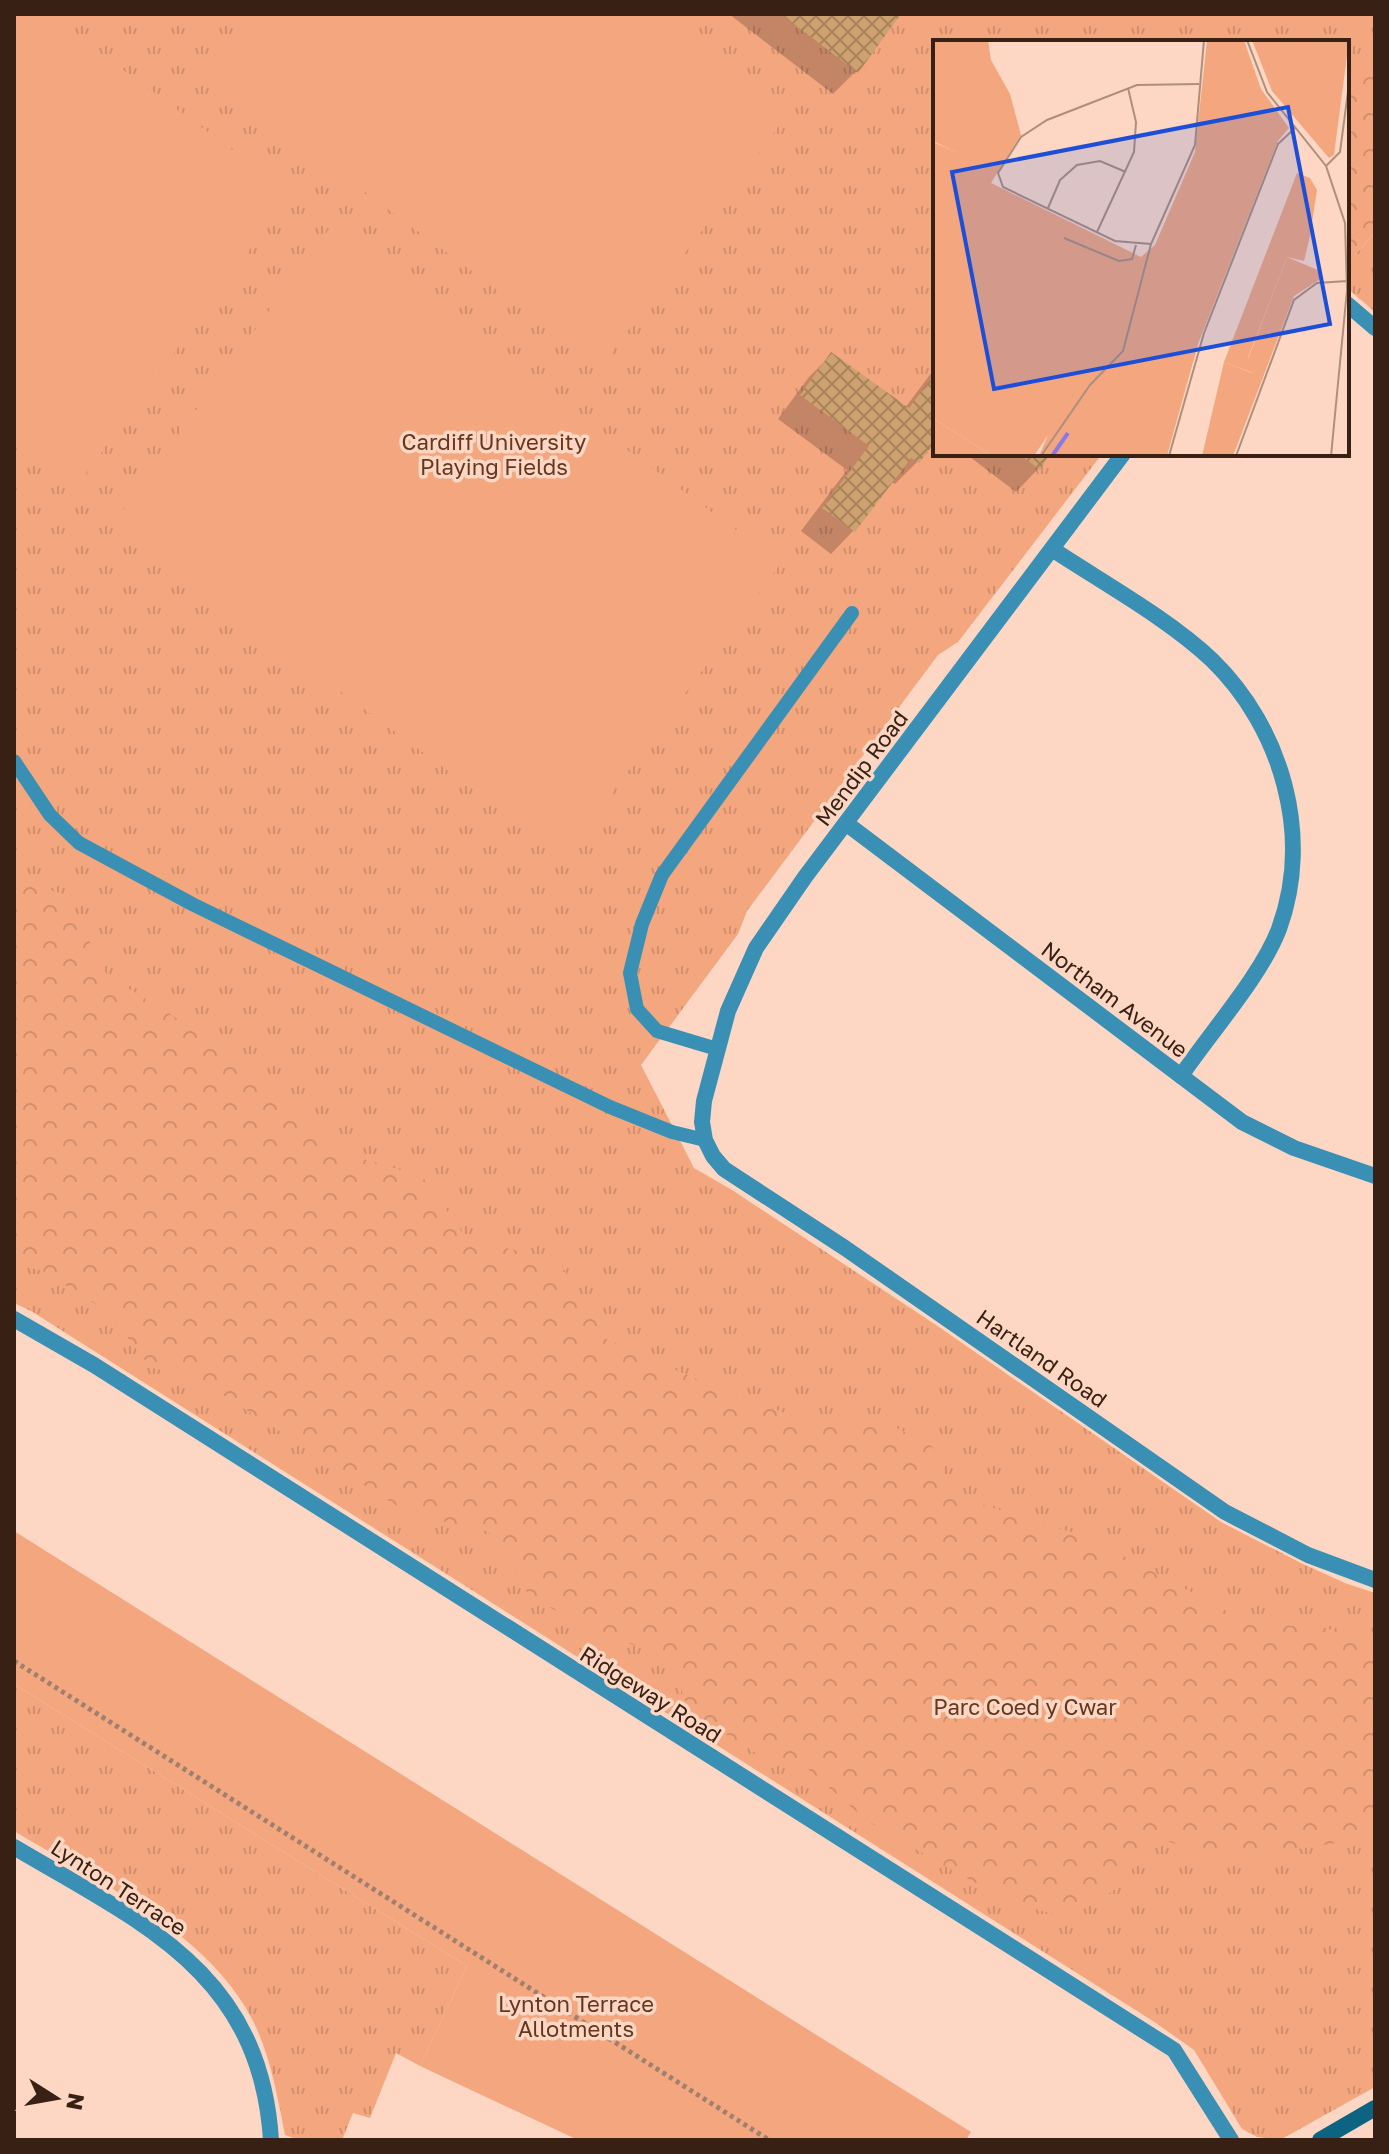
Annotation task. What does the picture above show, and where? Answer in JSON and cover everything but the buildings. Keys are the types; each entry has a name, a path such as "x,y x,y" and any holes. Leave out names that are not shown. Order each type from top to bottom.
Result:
{"street":[{"path":"1349,306 1375,328"},
{"name":"Mendip Road","path":"705,1140 702,1122 704,1101 717,1049 728,1011 756,948 805,877 1122,456"},
{"path":"1052,549 1184,637 1211,660 1254,712 1286,784 1292,821 1291,861 1287,898 1279,929 1264,958 1181,1076"},
{"name":"Northam Avenue","path":"847,824 1242,1122 1294,1148 1375,1176"},
{"name":"Hartland Road","path":"705,1140 724,1169 845,1248 1225,1512 1308,1555 1375,1580"},
{"name":"Ridgeway Road","path":"14,1319 94,1365 1174,2050 1231,2140"},
{"name":"Lynton Terrace","path":"14,1847 166,1941 209,1979 237,2020 254,2059 271,2140"},
{"path":"1320,2140 1375,2108"}],"lane":[{"path":"717,1049 657,1031 637,1009 630,973 642,924 662,875 852,613"},
{"path":"14,761 50,815 79,843 194,905 610,1107 672,1132 705,1140"}],"path":[{"path":"14,1661 769,2140"}],"green space":[{"name":"Cardiff University Playing Fields","path":"14,14 1375,14 1375,90 1349,125 1349,40 933,40 933,456 1100,456 958,642 938,655 747,911 738,934 641,1065 694,1168 939,1327 1221,1522 1301,1563 1375,1593 1375,2087 1280,2140 1257,2137 1242,2129 1194,2050 1156,2023 14,1303"},
{"path":"14,14 47,14 291,193 76,487 14,442"},
{"path":"123,14 173,14 155,38"},
{"path":"252,14 666,14 792,108 601,367 207,75"},
{"path":"1375,55 1375,232 1354,256 1349,250 1349,88"},
{"name":"Cardiff University Playing Fields","path":"328,230 781,563 565,857 113,524"},
{"path":"1375,232 1375,312 1349,290 1349,250 1355,255"},
{"name":"Parc Coed y Cwar","path":"14,881 65,894 107,975 197,1031 280,1094 353,1156 422,1176 467,1239 558,1260 606,1339 705,1383 793,1416 876,1417 933,1447 955,1496 1090,1538 1247,1622 1375,1633 1375,1837 1265,1854 1202,1855 1158,1837 1116,1889 1069,1918 1015,1904 867,1821 807,1768 762,1757 689,1711 670,1659 587,1627 530,1597 489,1532 408,1513 193,1376 151,1368 108,1312 43,1271 14,1264"},
{"name":"Lynton Terrace Allotments","path":"14,1531 971,2132 966,2140 578,2140 420,2066 467,1966 14,1684"},
{"path":"14,1684 467,1966 420,2066 396,2053 370,2118 353,2113 342,2140 299,2140 285,2135 270,2066 251,2017 222,1975 197,1950 138,1905 14,1831"}]}
